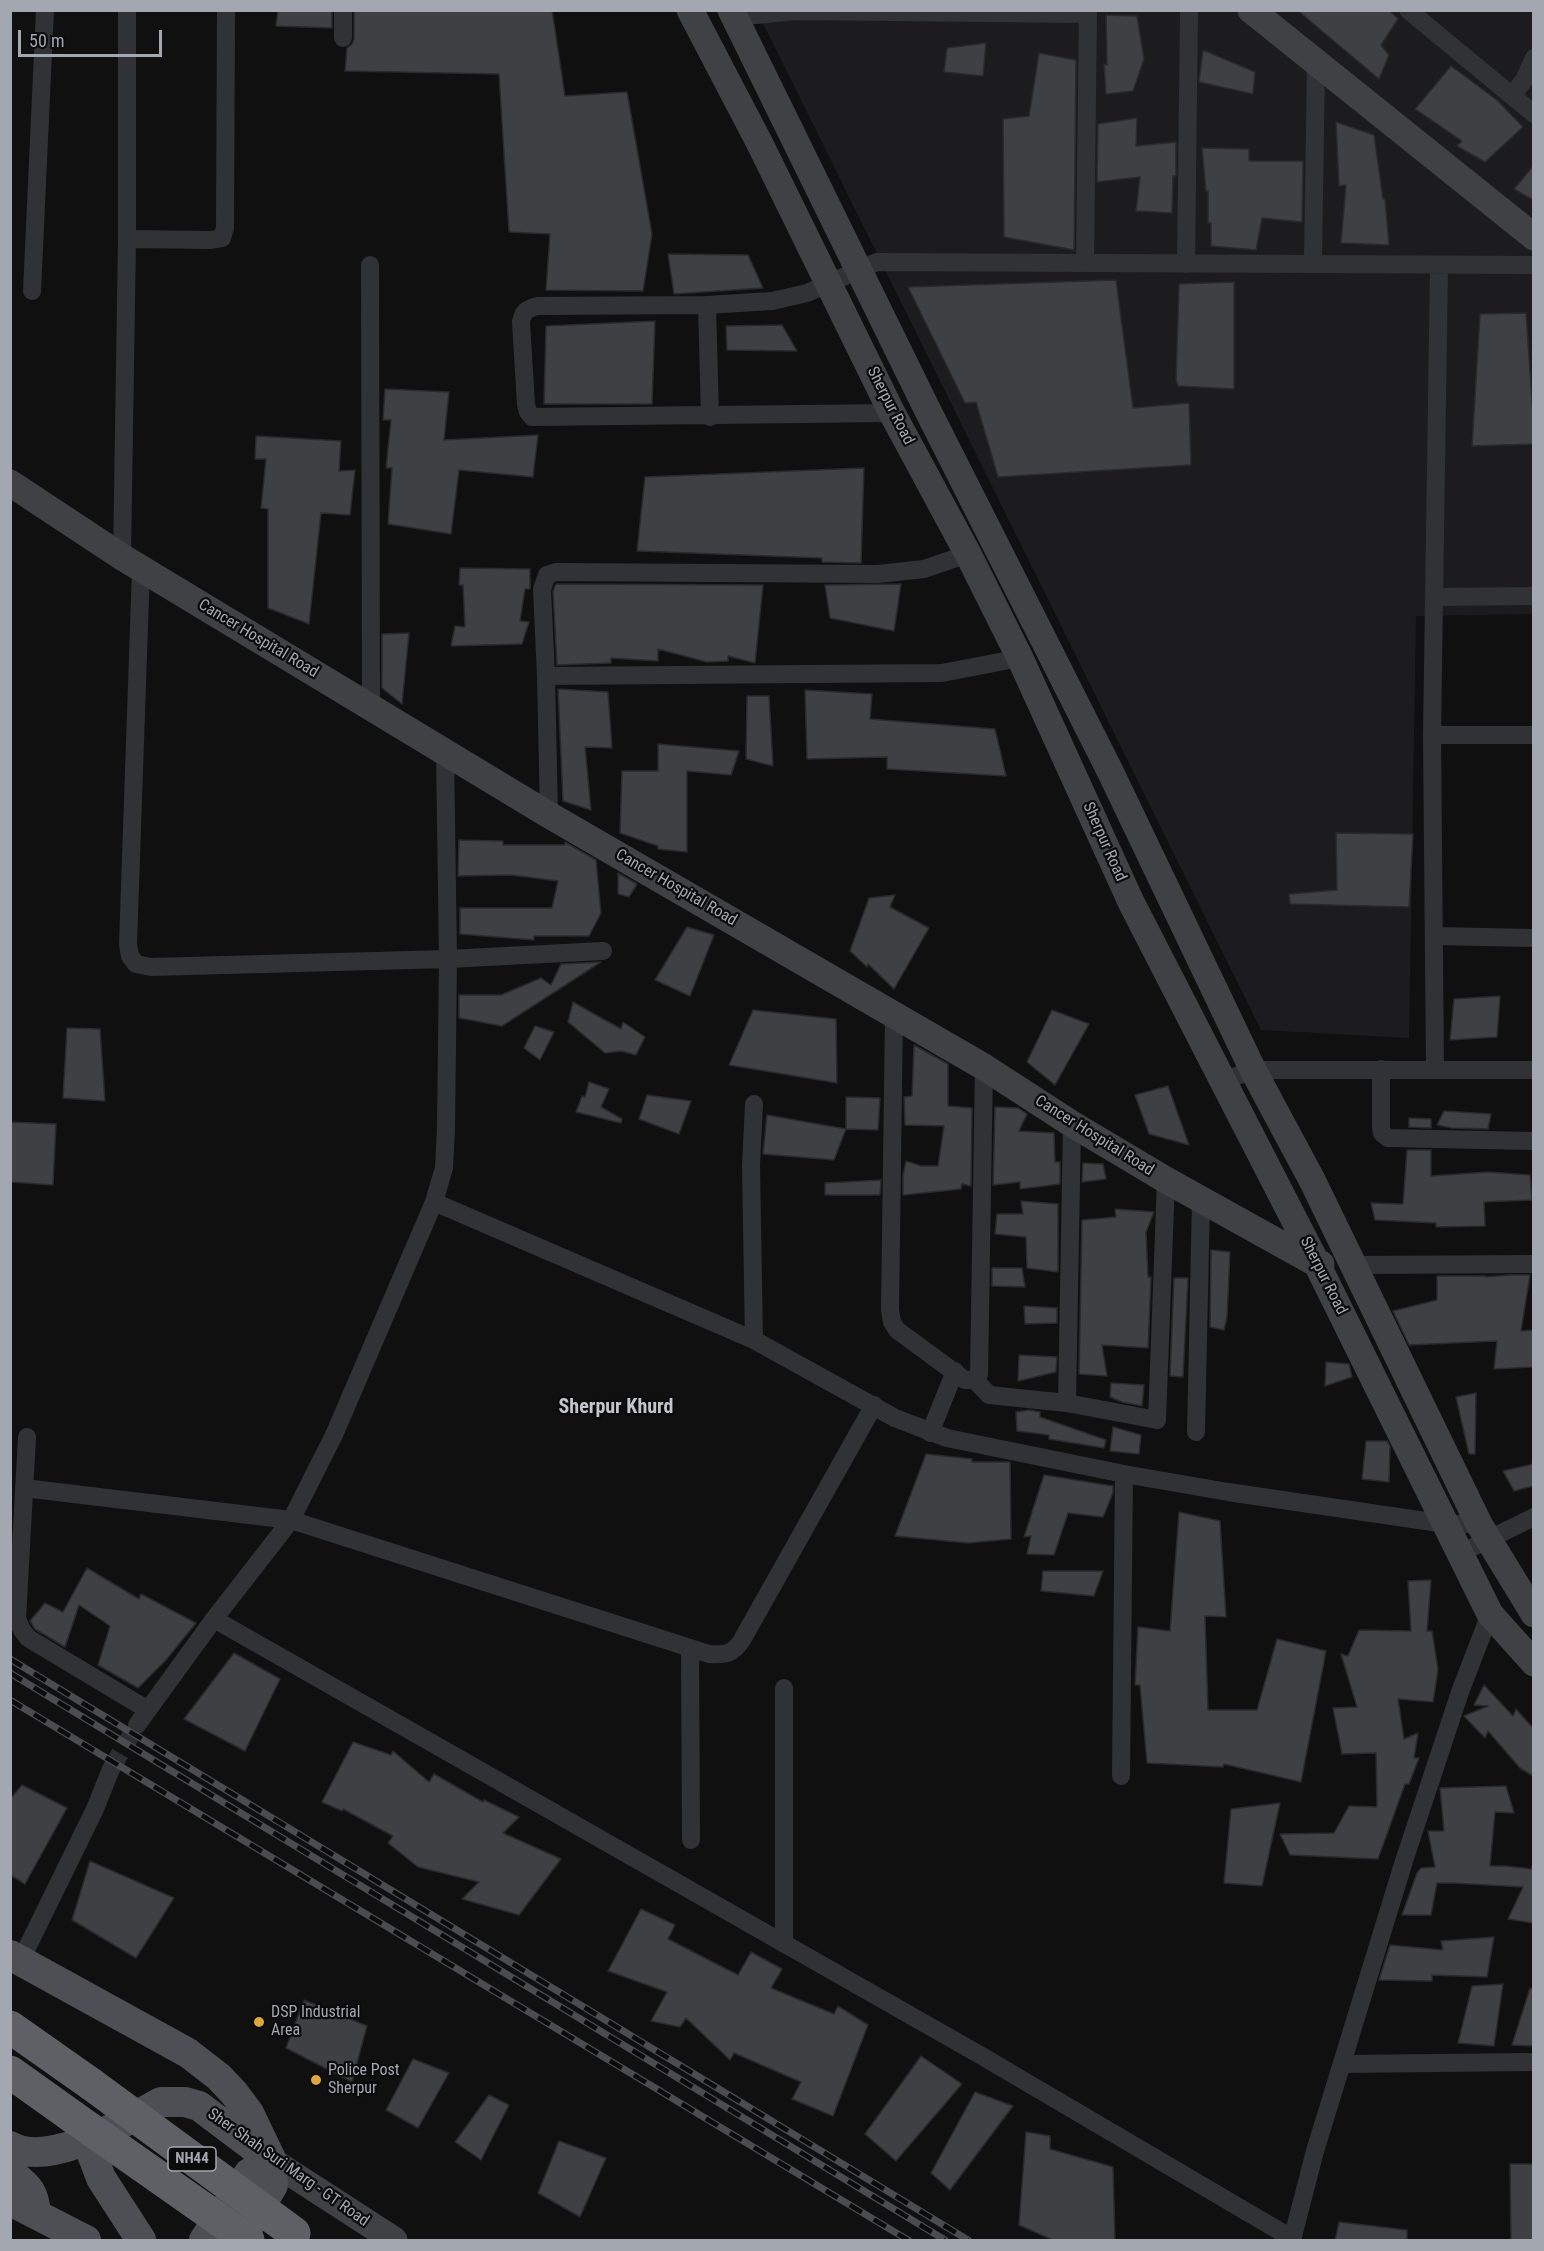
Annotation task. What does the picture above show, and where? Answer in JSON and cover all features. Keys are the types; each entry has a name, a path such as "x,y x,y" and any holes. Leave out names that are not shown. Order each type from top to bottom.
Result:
{"highway":[{"name":"NH44","path":"10,2026 300,2237"},
{"name":"NH44","path":"10,2072 80,2129 248,2241"}],"main road":[{"path":"16,1958 188,2053 219,2077 249,2113 272,2161 273,2185 241,2241"},
{"name":"Sher Shah Suri Marg - GT Road","path":"10,2146 26,2151 56,2150 80,2129 161,2102 185,2102 200,2106 272,2161"},
{"path":"80,2129 105,2185 141,2241"},
{"path":"204,2241 249,2173 272,2161"},
{"path":"10,2172 29,2188 34,2198 23,2207 86,2241"}],"street":[{"path":"32,291 45,10"},
{"path":"127,10 127,239 132,563 128,944 130,956 136,964 151,967 448,959 603,951"},
{"path":"127,239 211,240 222,238 225,228 226,10"},
{"path":"343,10 343,38"},
{"name":"Sherpur Road","path":"690,10 830,284 892,413 969,554 1020,658 1131,902 1317,1264 1490,1614 1533,1663"},
{"path":"1186,264 1189,10"},
{"path":"1251,10 1533,237"},
{"path":"1408,10 1533,114"},
{"path":"732,14 797,11 1088,12 1085,263"},
{"name":"Sherpur Road","path":"732,14 1110,771 1253,1070 1312,1180 1484,1532 1533,1614"},
{"path":"716,60 746,44"},
{"path":"1512,96 1524,80 1533,58"},
{"path":"1314,264 1316,62"},
{"path":"892,413 710,417 532,417 526,404 521,322 523,314 527,309 537,306 707,305 772,301 807,293 877,262 1533,266"},
{"path":"370,265 371,708"},
{"path":"1435,1069 1432,735 1439,265"},
{"path":"707,305 710,417"},
{"name":"Cancer Hospital Road","path":"10,483 132,563 445,753 984,1067 1072,1124 1166,1180 1317,1264 1353,1265"},
{"path":"549,815 542,589 547,575 556,572 878,574 924,569 969,554"},
{"path":"1434,597 1533,596"},
{"path":"546,676 942,673 1020,658"},
{"path":"1432,735 1533,735"},
{"path":"137,1725 214,1619 291,1520 334,1435 434,1202 444,1168 448,959 445,753"},
{"path":"1434,936 1533,938"},
{"path":"894,1015 890,1310 892,1322 897,1330 965,1380 975,1380 989,1395 1067,1402 1157,1420 1166,1180"},
{"path":"975,1380 979,1374 984,1067"},
{"path":"1381,1069 1381,1127 1382,1133 1388,1138 1533,1142"},
{"path":"1223,1081 1253,1070 1533,1070"},
{"path":"754,1104 751,1165 754,1340"},
{"path":"1067,1402 1072,1124"},
{"path":"1196,1432 1202,1200"},
{"path":"434,1202 754,1340 895,1418 930,1432 976,1445 1124,1474 1228,1492 1446,1524 1484,1532"},
{"path":"1353,1265 1533,1264"},
{"path":"930,1432 955,1371"},
{"path":"24,1488 291,1520 709,1654 723,1655 735,1651 874,1405"},
{"path":"27,1437 17,1619 28,1638 148,1710"},
{"path":"1121,1776 1124,1474"},
{"path":"1461,1553 1484,1532 1533,1517"},
{"path":"214,1619 980,2055 1292,2240 1315,2151 1426,1793 1460,1692 1490,1614"},
{"path":"690,1648 691,1840"},
{"path":"784,1688 784,1944"},
{"path":"16,1958 95,1809 111,1769"},
{"path":"1342,2064 1533,2062"},
{"name":"Sher Shah Suri Marg - GT Road","path":"272,2161 394,2241"}],"shaded area":[{"path":"757,11 1533,11 1533,614 1416,616 1409,1038 1261,1030"}],"building":[{"path":"278,10 332,10 332,28 276,26"},
{"path":"354,10 552,10 565,96 627,92 652,234 643,291 546,290 550,234 509,232 499,74 345,71 347,48 354,39"},
{"path":"1297,10 1389,10 1398,19 1381,45 1389,55 1379,79"},
{"path":"1106,15 1137,16 1144,59 1133,91 1106,94 1104,64 1107,65"},
{"path":"986,43 983,76 944,72 947,48"},
{"path":"1203,50 1255,72 1253,94 1199,82"},
{"path":"1039,53 1076,60 1074,250 1004,237 1003,119 1029,116"},
{"path":"1451,66 1497,100 1523,127 1485,162 1457,146 1462,141 1415,109"},
{"path":"1137,118 1136,146 1176,142 1176,176 1173,176 1172,213 1136,211 1140,177 1097,182 1098,124"},
{"path":"1336,122 1374,135 1383,199 1385,199 1389,245 1341,243 1346,185 1339,186"},
{"path":"1202,148 1249,149 1249,161 1303,161 1302,222 1262,218 1256,250 1211,246 1211,223 1208,223 1208,191 1206,191"},
{"path":"1533,166 1533,200 1514,189"},
{"path":"668,254 748,255 763,288 674,294"},
{"path":"1116,280 1133,408 1189,403 1191,465 998,477 976,402 965,403 908,287"},
{"path":"1234,282 1234,389 1178,386 1176,380 1179,284"},
{"path":"1526,313 1533,444 1472,446 1480,314"},
{"path":"655,321 652,404 544,404 546,326"},
{"path":"782,325 797,351 727,350 726,326"},
{"path":"385,389 449,392 444,440 538,435 533,477 459,470 451,534 388,524 392,468 386,468 391,420 383,420"},
{"path":"256,436 341,441 339,471 355,470 350,515 321,513 309,624 268,608 268,509 261,508 266,459 255,459"},
{"path":"864,468 861,563 822,562 822,558 637,551 645,477"},
{"path":"460,568 530,569 530,589 525,589 520,621 529,622 522,644 451,646 455,626 465,627 463,585 459,585"},
{"path":"556,584 763,585 755,663 728,656 728,661 707,662 658,649 658,661 611,658 611,663 557,665 553,591"},
{"path":"901,584 894,631 830,618 825,585"},
{"path":"409,633 402,704 382,688 382,634"},
{"path":"558,689 608,692 612,748 585,747 591,810 563,801"},
{"path":"805,690 872,694 870,719 995,729 1006,776 887,769 887,757 807,759"},
{"path":"747,696 769,696 773,766 746,759"},
{"path":"658,744 739,751 731,775 687,771 687,852 658,849 658,846 620,833 622,771 658,771"},
{"path":"1336,833 1413,834 1409,907 1290,904 1289,894 1337,890"},
{"path":"459,840 503,841 503,845 565,845 565,842 596,860 601,913 589,936 534,936 534,940 460,934 460,908 552,908 558,881 511,875 458,876"},
{"path":"618,873 637,884 629,897 618,894"},
{"path":"895,895 890,907 929,928 894,989 868,964 867,967 850,951 869,898"},
{"path":"687,927 714,935 690,996 655,980"},
{"path":"601,962 502,1026 459,1018 459,995 501,995 541,978 551,985 561,964"},
{"path":"1500,996 1497,1037 1450,1040 1454,999"},
{"path":"573,1002 621,1029 623,1022 645,1037 636,1055 621,1051 605,1053 568,1022"},
{"path":"753,1010 836,1019 837,1083 729,1065"},
{"path":"1052,1010 1089,1024 1055,1085 1027,1062"},
{"path":"535,1026 554,1032 540,1060 524,1048"},
{"path":"67,1028 100,1029 105,1101 63,1098"},
{"path":"914,1045 948,1064 948,1106 972,1108 971,1186 962,1184 961,1189 903,1195 906,1161 921,1166 938,1166 944,1126 905,1125 904,1097 912,1096"},
{"path":"589,1082 609,1089 601,1107 622,1119 621,1123 576,1112 582,1096 585,1097"},
{"path":"1168,1086 1189,1145 1149,1134 1135,1095"},
{"path":"647,1095 691,1101 679,1134 639,1119"},
{"path":"846,1097 880,1098 878,1130 846,1129"},
{"path":"995,1107 1018,1108 1027,1114 1019,1131 1054,1133 1055,1162 1060,1162 1060,1184 1020,1189 1020,1182 993,1185"},
{"path":"1444,1111 1491,1114 1488,1129 1452,1128 1437,1125"},
{"path":"767,1115 846,1129 834,1160 763,1154"},
{"path":"1409,1118 1431,1119 1431,1128 1409,1127"},
{"path":"10,1122 56,1124 53,1185 10,1182"},
{"path":"1407,1150 1431,1150 1431,1176 1488,1172 1530,1175 1532,1200 1484,1202 1485,1226 1436,1227 1436,1223 1375,1220 1371,1203 1403,1204"},
{"path":"1083,1163 1103,1164 1106,1179 1082,1182"},
{"path":"881,1180 880,1195 825,1195 825,1183"},
{"path":"1021,1201 1058,1204 1058,1272 1027,1268 1026,1237 995,1234 997,1214 1023,1214"},
{"path":"1115,1209 1154,1212 1146,1232 1148,1277 1151,1277 1148,1348 1102,1345 1107,1376 1079,1374 1082,1220 1116,1217"},
{"path":"1211,1250 1230,1252 1227,1317 1224,1330 1210,1327"},
{"path":"992,1268 1022,1268 1025,1287 992,1286"},
{"path":"1530,1275 1521,1331 1533,1330 1533,1367 1494,1369 1497,1341 1409,1345 1393,1311 1437,1300 1437,1276"},
{"path":"1174,1278 1188,1278 1183,1377 1170,1376"},
{"path":"1024,1306 1057,1308 1057,1323 1025,1324"},
{"path":"1019,1355 1057,1357 1056,1372 1018,1381"},
{"path":"1326,1362 1349,1364 1352,1377 1325,1386"},
{"path":"1111,1383 1144,1385 1142,1406 1110,1397"},
{"path":"1476,1393 1475,1454 1469,1454 1456,1397"},
{"path":"1029,1410 1040,1412 1040,1417 1106,1440 1104,1448 1049,1439 1049,1435 1017,1431 1016,1412"},
{"path":"1113,1427 1141,1435 1139,1454 1110,1451"},
{"path":"1366,1441 1387,1441 1390,1446 1389,1482 1362,1479"},
{"path":"926,1454 972,1459 972,1462 1010,1462 1011,1539 968,1543 895,1536"},
{"path":"1533,1464 1533,1486 1514,1491 1503,1471"},
{"path":"1044,1475 1113,1486 1113,1493 1103,1517 1068,1513 1054,1555 1027,1554 1031,1536 1024,1537"},
{"path":"1179,1512 1220,1521 1226,1617 1205,1616 1208,1710 1257,1710 1277,1639 1326,1651 1301,1782 1224,1764 1223,1767 1147,1763 1140,1685 1135,1685 1138,1627 1170,1631"},
{"path":"87,1568 139,1599 141,1594 196,1623 166,1660 138,1688 98,1665 110,1626 79,1605 65,1647 35,1629 30,1621 45,1603 63,1612"},
{"path":"1043,1571 1103,1571 1094,1596 1041,1591"},
{"path":"1431,1580 1427,1631 1432,1631 1438,1670 1433,1702 1398,1699 1404,1739 1418,1733 1414,1758 1419,1758 1409,1784 1405,1784 1378,1859 1290,1855 1280,1834 1334,1833 1349,1806 1377,1807 1376,1753 1342,1754 1333,1708 1357,1707 1341,1654 1348,1656 1359,1630 1411,1631 1408,1581"},
{"path":"234,1653 280,1679 245,1751 184,1719"},
{"path":"1484,1685 1513,1716 1516,1709 1533,1728 1533,1776 1520,1768 1488,1731 1485,1738 1464,1716 1488,1706 1474,1705"},
{"path":"353,1742 391,1755 393,1751 429,1782 434,1774 483,1802 484,1800 519,1817 503,1833 561,1859 519,1915 462,1899 479,1882 418,1867 388,1843 393,1836 343,1809 342,1811 322,1802"},
{"path":"22,1785 67,1808 25,1884 10,1875 10,1799"},
{"path":"1506,1786 1514,1813 1495,1812 1490,1866 1531,1869 1533,1864 1533,1923 1508,1919 1523,1887 1437,1883 1431,1915 1402,1915 1417,1873 1421,1868 1435,1867 1428,1831 1444,1831 1440,1788"},
{"path":"1280,1803 1262,1886 1224,1883 1231,1809"},
{"path":"90,1861 174,1898 136,1958 72,1920"},
{"path":"641,1909 675,1925 668,1939 738,1975 751,1952 782,1969 771,1988 834,2014 838,2006 868,2025 833,2116 792,2099 801,2082 734,2053 730,2060 686,2018 680,2027 651,2021 667,1992 608,1971"},
{"path":"1494,1937 1487,1977 1432,1975 1432,1981 1379,1980 1390,1945 1443,1950 1441,1941"},
{"path":"1503,1984 1494,2046 1458,2043 1472,1986"},
{"path":"1530,1988 1533,1989 1533,2046 1512,2045"},
{"path":"304,2000 367,2026 352,2082 286,2048"},
{"path":"921,2056 962,2084 896,2161 865,2134"},
{"path":"413,2059 449,2073 418,2128 386,2110"},
{"path":"975,2092 1013,2106 950,2190 931,2173"},
{"path":"489,2095 509,2105 481,2160 455,2142"},
{"path":"1026,2132 1050,2136 1050,2149 1113,2167 1115,2241 1055,2241 1019,2225"},
{"path":"559,2141 606,2158 580,2217 538,2193"},
{"path":"1510,2164 1533,2164 1533,2241 1511,2241"},
{"path":"1339,2222 1407,2230 1407,2241 1335,2241"}],"tunnel":[{"path":"111,1769 137,1725"}],"railway":[{"path":"10,1659 968,2240"},
{"path":"10,1673 945,2240"},
{"path":"10,1700 908,2240"}],"place":[{"name":"DSP Industrial Area","path":"259,2022"},
{"name":"Police Post Sherpur","path":"316,2080"}],"district":[{"name":"Sherpur Khurd","path":"616,1408"}]}
